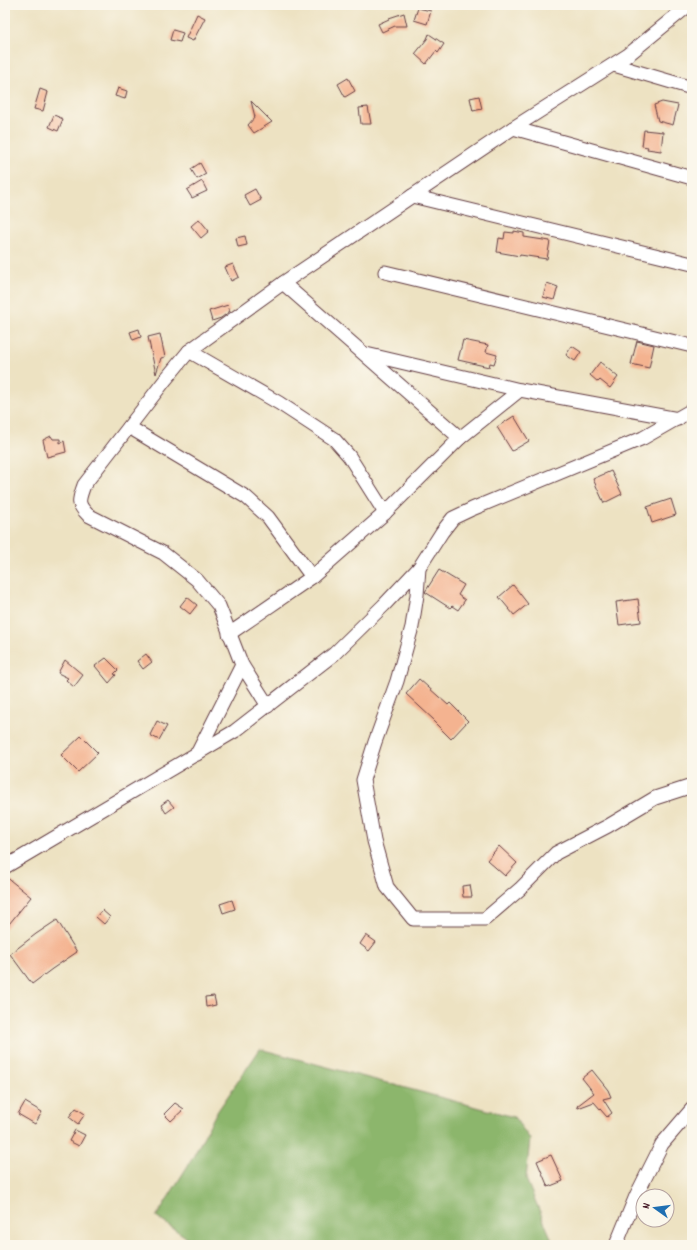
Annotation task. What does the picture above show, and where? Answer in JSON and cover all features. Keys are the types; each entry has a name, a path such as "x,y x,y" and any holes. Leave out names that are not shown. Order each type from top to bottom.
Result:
{"street":[{"path":"268,706 242,665 219,606 197,580 163,553 88,515 81,507 79,499 84,485 166,379 190,351 283,282 513,128 614,65 689,5"},
{"path":"614,65 692,88"},
{"path":"513,128 692,178"},
{"path":"412,196 692,264"},
{"path":"385,272 692,346"},
{"path":"283,282 460,438"},
{"path":"190,351 279,403 334,439 349,456 384,514"},
{"path":"366,354 520,390 678,418"},
{"path":"229,634 312,577 384,514 460,438 520,390"},
{"path":"5,867 235,731 268,706 334,654 384,605 419,568 442,532 453,518 644,438 692,410"},
{"path":"129,427 246,497 268,517 312,577"},
{"path":"419,568 412,627 397,680 363,780 374,841 386,887 413,919 485,919 520,889 556,853 608,826 655,798 692,786"},
{"path":"197,754 242,665"},
{"path":"616,1245 636,1196 662,1144 692,1109"}],"green space":[{"path":"260,1049 514,1117 530,1139 526,1179 554,1245 198,1245 156,1217 192,1159 215,1115"}],"building":[{"path":"418,8 431,11 427,24 414,20"},
{"path":"404,13 407,26 395,26 382,32 378,24 389,18"},
{"path":"197,14 205,18 193,41 186,38"},
{"path":"173,30 183,33 180,42 170,40"},
{"path":"429,34 444,44 438,53 436,51 426,64 415,54 427,39"},
{"path":"348,78 355,91 345,97 338,84"},
{"path":"118,88 127,91 125,99 115,96"},
{"path":"40,89 48,92 43,111 34,109"},
{"path":"479,96 482,109 473,111 470,98"},
{"path":"251,101 272,122 254,133 248,125 255,117"},
{"path":"662,102 678,105 673,125 658,121 654,105"},
{"path":"368,107 371,124 361,124 359,108"},
{"path":"54,115 63,119 58,131 49,127"},
{"path":"644,130 663,132 661,151 647,149 648,147 642,146"},
{"path":"200,163 206,174 197,179 191,169"},
{"path":"202,181 207,191 192,198 187,190"},
{"path":"255,189 261,200 250,206 244,195"},
{"path":"199,219 209,231 201,238 191,226"},
{"path":"514,231 524,233 524,237 550,241 547,259 497,252 499,238 504,239 505,232 514,233"},
{"path":"245,236 247,245 238,247 236,238"},
{"path":"233,264 239,277 231,281 225,267"},
{"path":"547,283 558,287 554,300 543,297"},
{"path":"228,305 230,311 221,318 212,321 209,311"},
{"path":"139,329 141,337 133,340 130,332"},
{"path":"160,334 165,357 161,358 156,374 148,337"},
{"path":"463,340 488,345 486,352 497,355 494,364 490,363 489,367 458,360"},
{"path":"637,341 654,345 649,368 631,364"},
{"path":"572,346 581,352 575,361 566,355"},
{"path":"600,362 618,377 610,388 600,380 598,382 590,375"},
{"path":"514,416 529,441 512,451 497,427"},
{"path":"51,436 53,439 60,439 60,443 64,441 66,452 47,457 43,440"},
{"path":"611,471 622,494 604,503 593,479"},
{"path":"671,499 676,515 652,523 647,507"},
{"path":"439,570 464,585 458,595 465,600 458,610 452,606 450,608 425,592"},
{"path":"513,585 528,604 514,615 499,597"},
{"path":"187,597 197,605 190,614 180,606"},
{"path":"638,599 641,622 619,625 616,602"},
{"path":"146,654 152,662 143,669 137,661"},
{"path":"106,658 118,670 114,674 116,675 109,683 95,666"},
{"path":"65,660 83,675 74,687 66,680 68,678 58,673"},
{"path":"419,679 448,705 450,703 468,721 451,739 433,721 434,720 406,694"},
{"path":"157,721 167,726 159,740 150,735"},
{"path":"81,736 98,753 78,772 61,755"},
{"path":"168,800 174,807 166,813 161,805"},
{"path":"499,846 517,863 505,876 487,860"},
{"path":"5,876 31,897 5,929"},
{"path":"470,885 472,897 463,897 462,886"},
{"path":"232,900 235,909 223,913 220,904"},
{"path":"102,910 110,917 104,924 96,917"},
{"path":"57,920 77,952 32,984 10,954"},
{"path":"366,935 376,942 369,951 360,944"},
{"path":"214,996 216,1005 206,1007 205,997"},
{"path":"592,1070 608,1090 611,1097 603,1099 612,1113 607,1117 594,1102 578,1108 577,1106 594,1093 582,1078"},
{"path":"25,1102 42,1112 35,1124 18,1114"},
{"path":"175,1103 184,1109 171,1121 164,1114"},
{"path":"76,1108 85,1114 78,1124 69,1117"},
{"path":"75,1130 85,1135 79,1146 69,1141"},
{"path":"551,1155 563,1181 548,1187 537,1161"}]}
